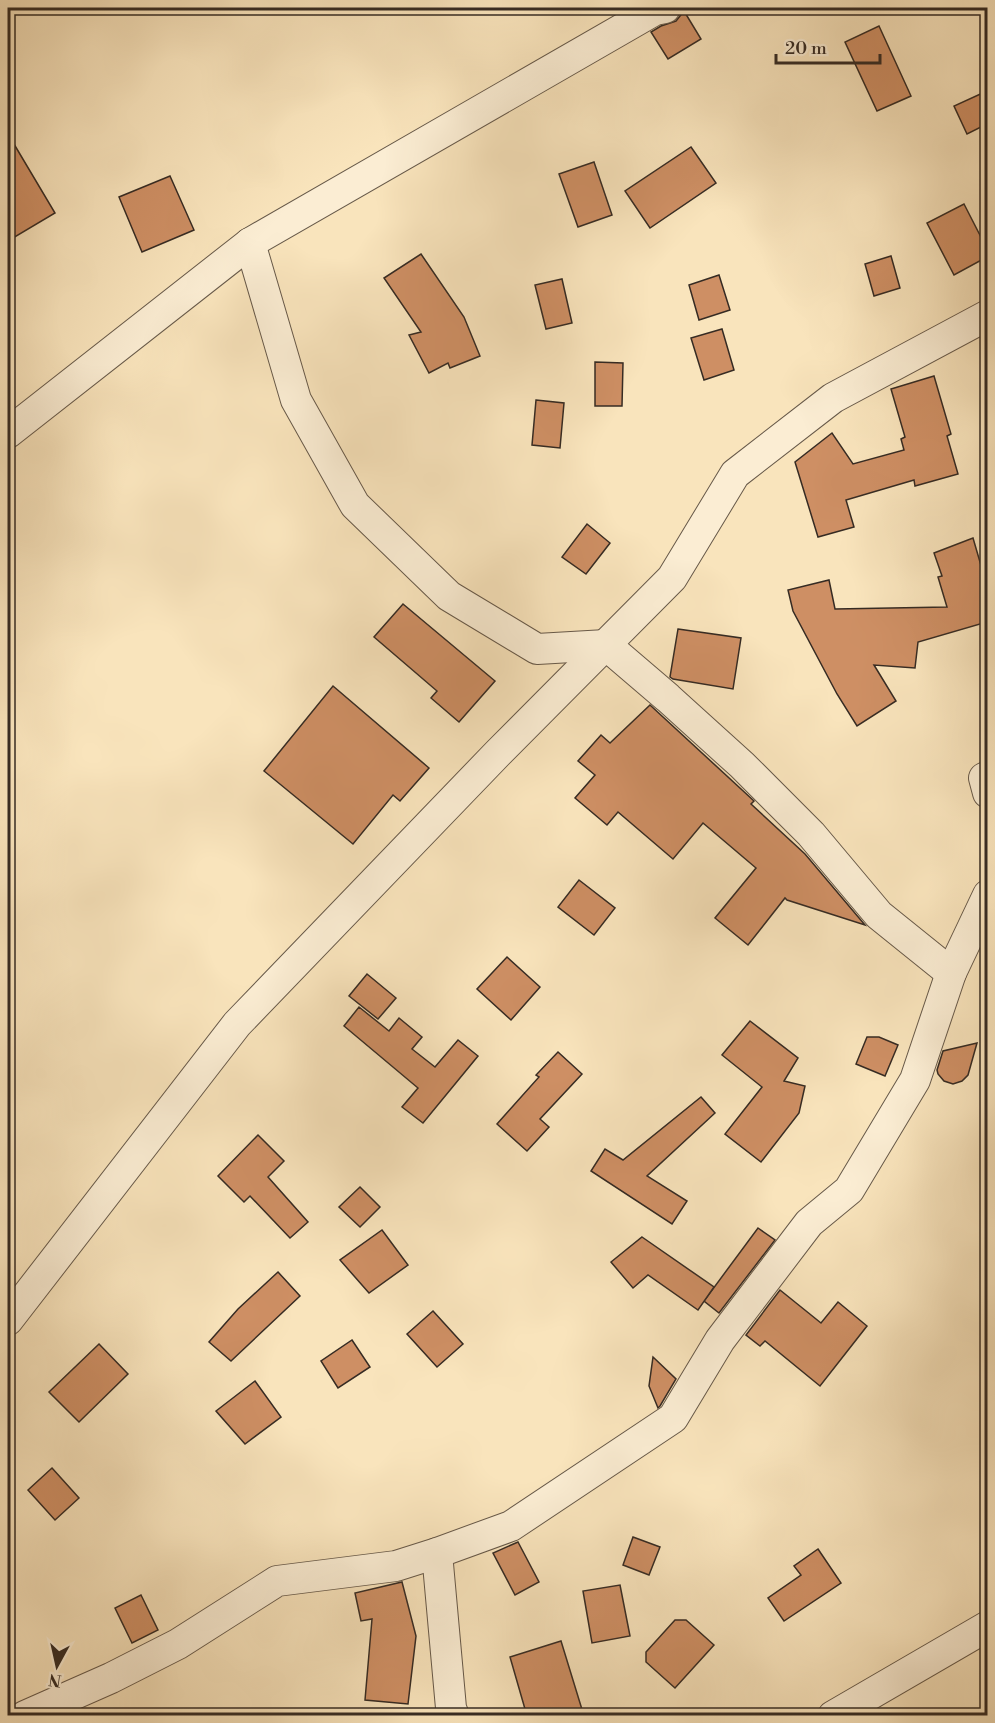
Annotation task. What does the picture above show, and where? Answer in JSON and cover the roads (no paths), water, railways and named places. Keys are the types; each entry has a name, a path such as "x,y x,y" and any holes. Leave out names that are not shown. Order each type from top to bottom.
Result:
{"street":[{"path":"8,433 250,243 659,8"},
{"path":"250,243 296,400 355,505 449,596 537,649 606,645 742,765 811,834 879,915 951,973"},
{"path":"8,1320 237,1024 498,753 672,578 735,474 833,398 987,315"},
{"path":"987,776 984,778 987,793"},
{"path":"25,1716 111,1678 178,1644 277,1581 396,1566 511,1526 673,1418 720,1340 809,1223 849,1190 915,1080 951,973 987,895"},
{"path":"437,1553 453,1716"},
{"path":"833,1716 987,1626"}]}
